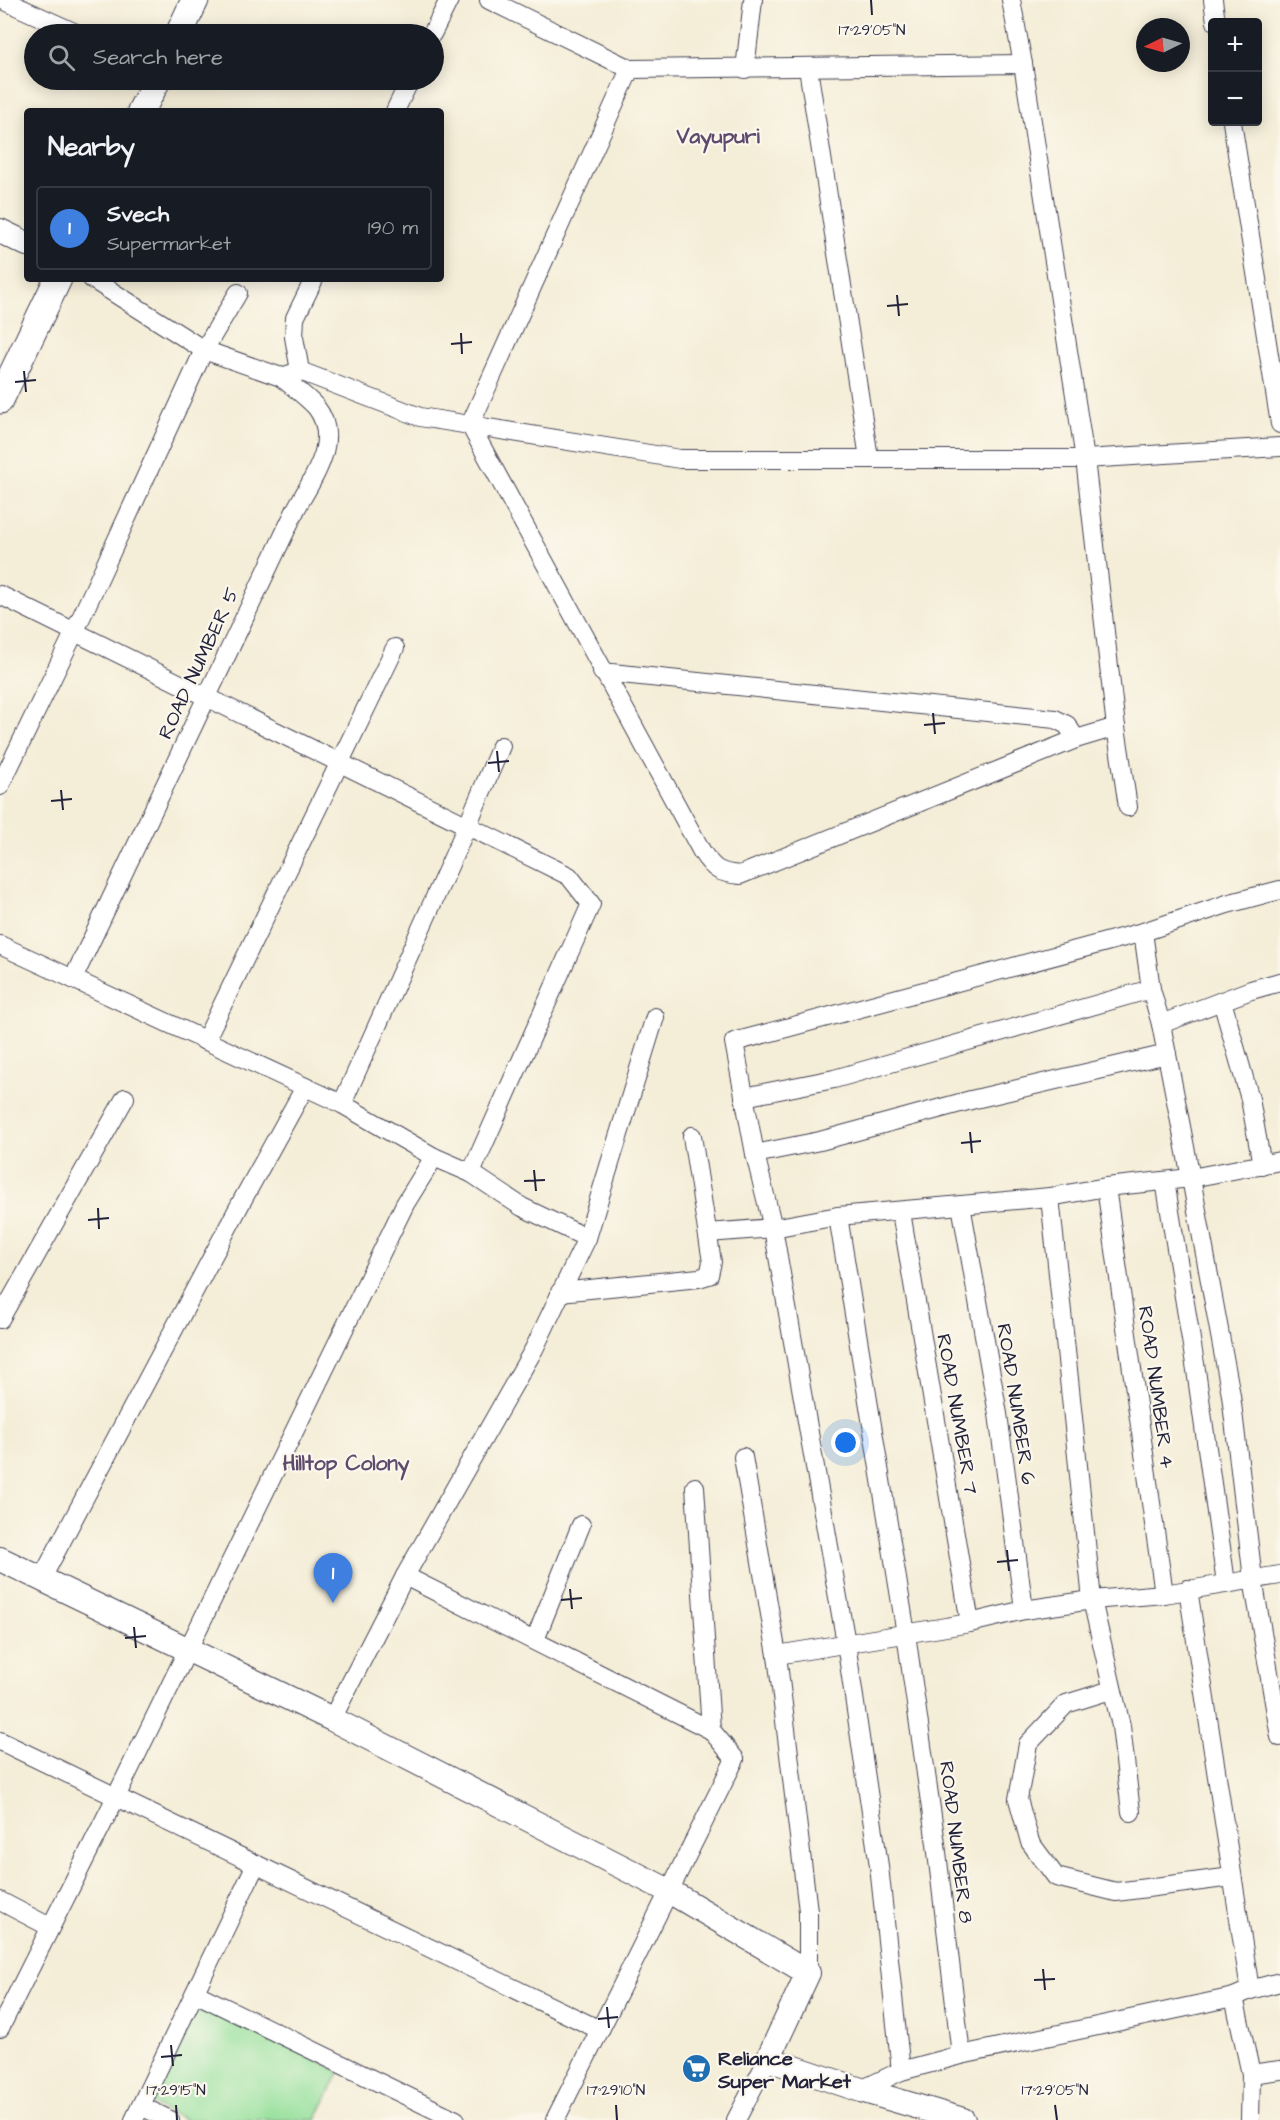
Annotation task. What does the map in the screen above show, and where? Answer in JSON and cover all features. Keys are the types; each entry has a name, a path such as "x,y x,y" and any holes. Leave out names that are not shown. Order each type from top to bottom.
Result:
{"main road":[{"path":"184,24 195,0"},
{"path":"143,108 152,90"},
{"path":"0,400 57,282"}],"street":[{"path":"3,0 56,24"},
{"path":"437,24 449,0"},
{"path":"489,0 630,69 1023,64"},
{"path":"746,69 753,0"},
{"path":"1011,0 1085,459 1116,728 1128,807"},
{"path":"1213,0 1215,18"},
{"path":"808,68 869,458"},
{"path":"470,425 630,69"},
{"path":"396,108 405,90"},
{"path":"1233,126 1280,424"},
{"path":"0,231 24,243"},
{"path":"97,282 204,350 281,376 300,371 420,417 680,459 1085,459 1280,447"},
{"path":"300,371 294,337 295,318 313,282"},
{"path":"0,786 74,633 204,350 238,293"},
{"name":"ROAD NUMBER 5","path":"74,979 325,453 327,428 316,407 281,376"},
{"path":"470,425 602,672 702,852 711,866 723,873 740,875 1076,739 1116,728"},
{"path":"0,595 569,876 591,904 471,1173"},
{"path":"205,1041 395,648"},
{"path":"602,672 1055,719 1067,725 1076,739"},
{"path":"342,1104 501,746"},
{"path":"901,2071 879,1866 846,1643 773,1228 755,1154 734,1042 1143,932 1227,904 1280,890"},
{"path":"1143,932 1151,989 1167,1054 1231,1395 1253,1579 1280,1737"},
{"path":"0,945 342,1104 434,1157 471,1173 522,1207 587,1238"},
{"path":"1161,1024 1251,990 1280,982"},
{"path":"744,1097 834,1079 1151,989"},
{"path":"708,1233 773,1228 838,1216 1050,1197 1106,1186 1191,1178 1271,1163 1222,1001"},
{"path":"332,1719 405,1576 534,1349 587,1238 655,1017"},
{"path":"755,1154 820,1141 971,1100 1167,1054"},
{"path":"42,1578 305,1087"},
{"path":"0,1319 125,1098"},
{"path":"560,1292 699,1278 709,1275 712,1262 692,1136"},
{"path":"0,2028 116,1797 405,1204 434,1157"},
{"path":"1165,1180 1196,1370 1226,1583"},
{"name":"ROAD NUMBER 4","path":"1106,1186 1164,1594"},
{"path":"1050,1197 1092,1600 1121,1726 1131,1812"},
{"name":"ROAD NUMBER 6","path":"961,1205 998,1413 1024,1610"},
{"name":"ROAD NUMBER 7","path":"901,1212 970,1623"},
{"name":"ROAD NUMBER 8","path":"838,1216 906,1634 936,1844 961,2055"},
{"path":"736,2120 768,2059 808,1973 808,1911 777,1655 743,1457"},
{"path":"695,1487 711,1730"},
{"path":"535,1640 581,1525"},
{"path":"0,1559 332,1719 669,1891 808,1973"},
{"path":"777,1655 970,1623 1024,1610 1092,1600 1164,1594 1280,1575"},
{"path":"405,1576 711,1730 735,1759 555,2120"},
{"path":"1188,1589 1232,1877 1251,2074 1250,2120"},
{"path":"1111,1690 1066,1704 1028,1744 1018,1799 1030,1842 1056,1877 1116,1892 1232,1877"},
{"path":"0,1741 600,2030"},
{"path":"170,2120 137,2113 256,1864"},
{"path":"0,1901 50,1927"},
{"path":"861,2090 901,2071 961,2055 1242,1994 1280,1982"},
{"path":"195,1993 456,2120"},
{"path":"768,2059 861,2090 963,2120"},
{"path":"1251,2074 1280,2070"}],"green space":[{"path":"199,2004 340,2071 316,2120 185,2120 152,2104"}],"place":[{"name":"Svech","path":"333,1603"},
{"name":"Reliance Super Market","path":"697,2069"}],"district":[{"name":"Vayupuri","path":"718,136"},
{"name":"Hilltop Colony","path":"346,1463"}]}
